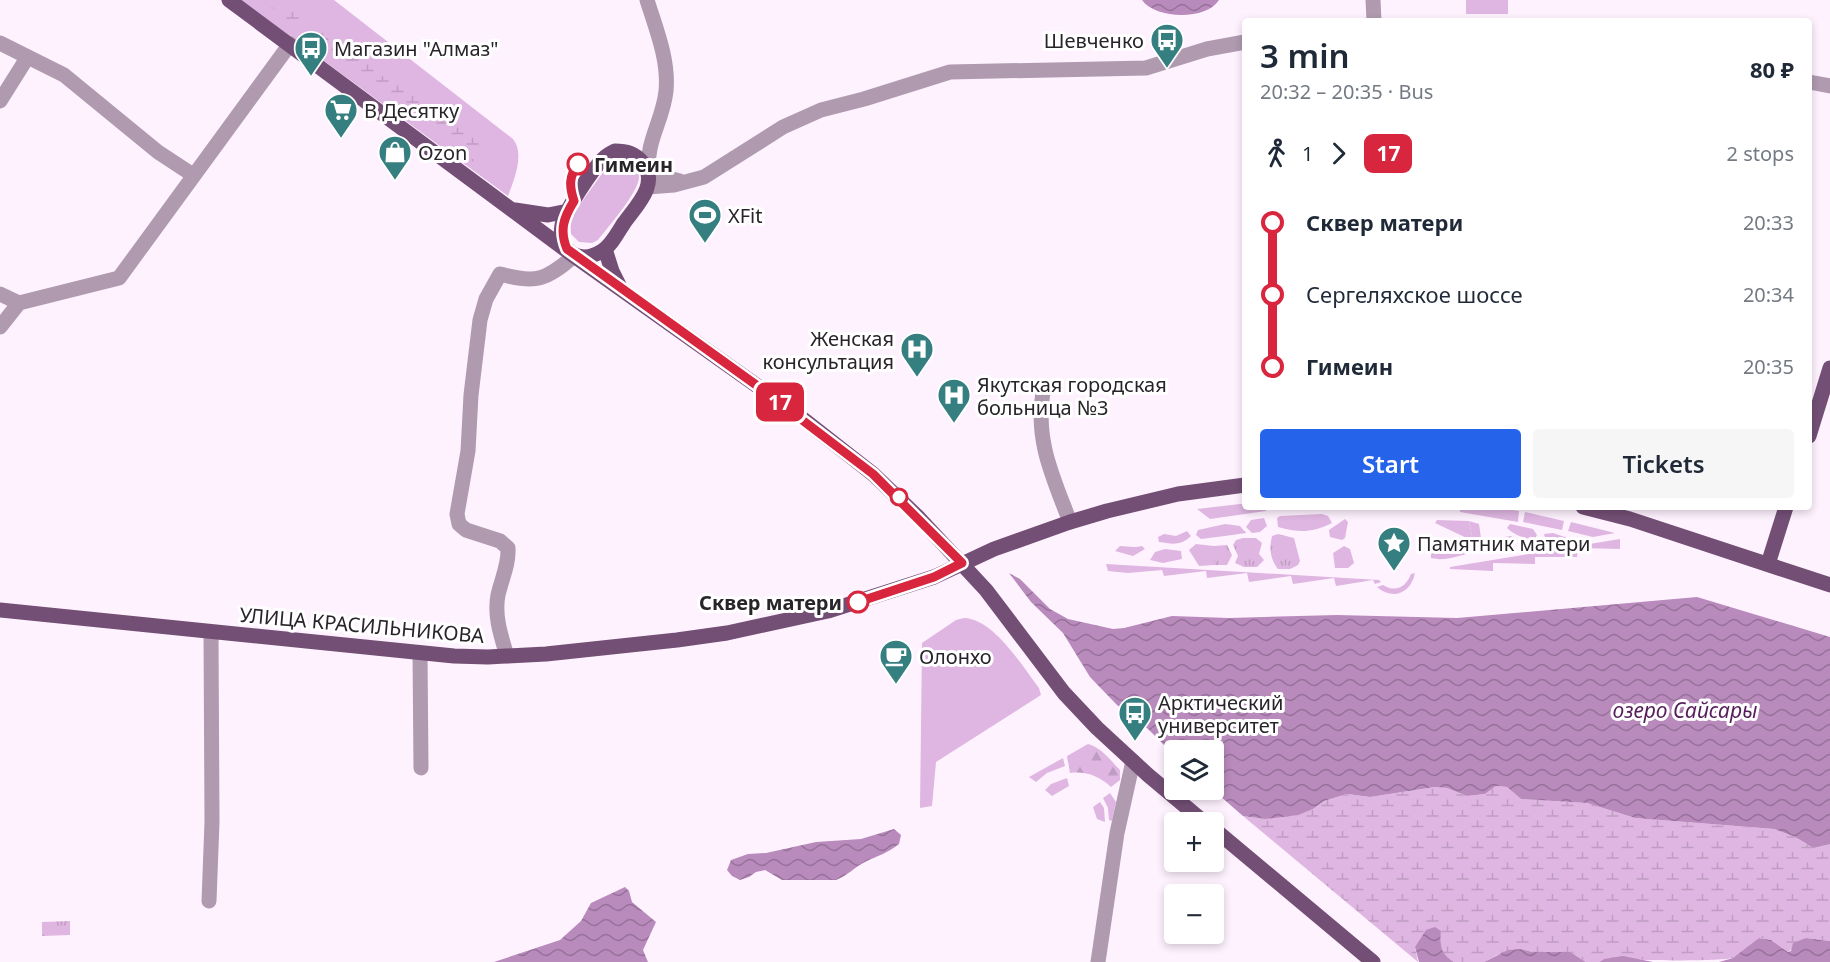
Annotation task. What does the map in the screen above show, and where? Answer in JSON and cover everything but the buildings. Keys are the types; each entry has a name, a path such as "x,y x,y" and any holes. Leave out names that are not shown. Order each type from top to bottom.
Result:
{"main road":[{"path":"229,0 574,256 768,393 873,474 986,590 1064,693 1097,728 1192,812"},
{"path":"615,151 635,155 649,180 605,249 589,256 574,256 567,249 562,237 562,224 568,211 603,159 615,151"},
{"path":"512,210 548,214 568,211"},
{"path":"605,249 621,289"},
{"path":"1812,426 1830,368"},
{"name":"УЛИЦА КРАСИЛЬНИКОВА","path":"0,610 454,656 507,656 677,640 828,612 934,577 962,563 1071,522 1178,494 1242,485"},
{"path":"1595,510 1630,519 1830,585"},
{"path":"1768,564 1785,510"},
{"path":"1224,838 1373,962"}],"street":[{"path":"647,0 662,47 666,73 666,90 662,110 647,157 649,180 685,182 704,177 783,127 821,110 950,72 1146,68 1207,49 1242,43"},
{"path":"1373,0 1374,18"},
{"path":"0,43 64,75 158,152 193,175"},
{"path":"0,327 19,303 119,278 290,44"},
{"path":"0,101 27,58"},
{"path":"1812,83 1830,86"},
{"path":"635,155 653,134"},
{"path":"507,656 498,625 498,597 509,559 508,548 500,541 466,530 459,524 457,514 468,451 471,395 480,320 486,299 500,274 533,280 560,268 574,256"},
{"path":"0,294 19,303"},
{"path":"1043,392 1040,412 1043,447 1071,522"},
{"path":"208,901 212,822 211,632"},
{"path":"420,653 421,768"},
{"path":"1098,962 1117,833 1133,761"}],"green space":[{"path":"241,0 334,0 513,139 518,159 508,196"},
{"path":"1466,0 1508,0 1508,14 1466,14"},
{"path":"271,7 286,13 295,9 302,16 299,20 301,26 298,32 266,14"},
{"path":"329,29 342,38 353,54 367,56 382,76 390,81 397,81 423,102 412,113 402,110 385,96 385,90 374,81 367,79 357,70 348,71 327,51 315,47 311,41 312,33"},
{"path":"430,110 435,114 445,115 467,134 485,144 485,150 474,162 468,159 462,149 445,141 435,127 431,116 426,114 426,111"},
{"path":"625,160 633,164 638,171 638,183 634,191 598,240 592,243 579,242 571,234 570,218 609,164"},
{"path":"1242,504 1242,510 1266,511 1210,519 1197,509"},
{"path":"1460,510 1519,511 1518,522 1460,512"},
{"path":"1525,512 1564,521 1562,530 1523,522"},
{"path":"1322,514 1328,516 1332,523 1305,531 1278,527 1277,518 1280,516"},
{"path":"1264,518 1267,526 1260,532 1252,533 1246,527 1251,520"},
{"path":"1345,519 1348,522 1345,538 1342,540 1330,537 1329,530"},
{"path":"1437,520 1469,521 1473,541 1435,523"},
{"path":"1469,521 1479,524 1481,538 1473,541"},
{"path":"1571,522 1615,533 1593,537 1568,531"},
{"path":"1225,524 1225,536 1201,539 1196,535 1198,530"},
{"path":"1225,524 1240,526 1246,533 1225,536"},
{"path":"1510,524 1533,529 1537,535 1534,540 1519,536 1507,528"},
{"path":"1187,531 1191,536 1180,543 1159,542 1158,537 1164,534 1176,536"},
{"path":"1553,533 1574,540 1553,540 1545,537 1544,534"},
{"path":"1278,534 1294,538 1300,561 1298,565 1290,569 1278,569 1273,561 1270,549 1272,536"},
{"path":"1511,536 1516,540 1511,552 1493,552 1487,544 1491,539"},
{"path":"1256,538 1262,543 1259,554 1264,560 1257,567 1244,567 1235,563 1238,556 1233,545 1236,540"},
{"path":"1620,539 1620,549 1578,548 1577,557 1535,557 1535,564 1493,563 1493,571 1450,569 1450,567"},
{"path":"1196,544 1214,546 1214,565 1199,566 1189,550"},
{"path":"1453,544 1473,546 1476,550 1448,559 1431,558 1431,551"},
{"path":"1227,545 1232,555 1227,565 1214,565 1214,546"},
{"path":"1120,546 1142,546 1145,549 1133,556 1115,551"},
{"path":"1344,546 1350,549 1354,563 1348,568 1335,568 1333,553"},
{"path":"1165,549 1181,551 1182,559 1163,563 1150,560 1155,552"},
{"path":"1106,564 1379,580 1381,582 1375,584 1373,580 1336,586 1334,578 1293,584 1291,576 1249,582 1247,573 1207,578 1206,571 1164,576 1162,570 1128,573 1108,571"},
{"path":"1415,573 1410,586 1400,593 1389,594 1377,587 1383,585 1392,588 1400,587 1411,574"},
{"path":"964,618 975,620 986,626 1006,645 1039,688 1041,695 936,762 932,806 920,808 922,643 956,620"},
{"path":"1088,744 1101,751 1120,770 1120,780 1111,787 1092,775 1070,773 1067,756"},
{"path":"1063,758 1065,766 1047,773 1036,782 1029,777"},
{"path":"1067,778 1069,786 1052,796 1045,790 1051,784"},
{"path":"1496,786 1507,787 1521,799 1587,803 1635,818 1774,829 1814,848 1830,844 1830,941 1806,938 1788,952 1771,940 1759,938 1733,958 1723,959 1604,959 1599,962 1586,962 1570,952 1532,952 1521,949 1497,955 1484,962 1454,962 1446,957 1440,948 1441,932 1415,947 1418,962 1243,816 1265,819 1313,809 1324,801 1347,794 1370,797 1435,787 1447,788 1467,796 1485,794"},
{"path":"1110,793 1116,802 1112,821 1109,820 1108,808 1103,798"},
{"path":"1100,802 1104,808 1105,822 1097,819 1093,807"},
{"path":"70,921 70,935 42,936 42,922"}],"water":[{"path":"1142,0 1219,0 1203,12 1180,15 1158,11"},
{"name":"озеро Сайсары","path":"1009,573 1020,579 1050,609 1068,619 1113,629 1172,616 1229,618 1337,615 1457,618 1697,597 1830,637 1830,844 1814,848 1774,829 1635,818 1587,803 1521,799 1507,787 1496,786 1485,794 1467,796 1447,788 1435,787 1370,797 1347,794 1324,801 1313,809 1298,815 1265,819 1243,816 1224,799 1224,740 1164,740 1164,745 1148,729 1117,705 1090,677 1063,633 1031,602"},
{"path":"894,829 901,835 899,844 836,880 782,880 765,870 740,880 727,870 731,860 748,854 766,853 816,842 861,839"},
{"path":"625,887 629,891 632,902 656,922 643,950 648,962 494,962 560,940 581,921 591,903"},
{"path":"1435,927 1441,931 1443,953 1454,962 1419,962 1415,947 1426,930"},
{"path":"1759,938 1771,940 1788,952 1791,951 1793,943 1806,938 1830,941 1830,962 1719,962 1733,958"},
{"path":"1521,949 1532,952 1570,952 1586,962 1484,962 1508,950"},
{"path":"1623,956 1653,962 1599,962"}],"bus line":[{"name":"17","path":"578,164 571,173 570,182 574,201 562,224 562,237 567,249 794,412 873,474 897,495 962,563 934,577 858,602"}],"place":[{"name":"Шевченко","path":"1167,69"},
{"name":"Магазин \"Алмаз\"","path":"311,77"},
{"name":"В Десятку","path":"341,139"},
{"name":"Гимеин","path":"578,164"},
{"name":"Ozon","path":"395,181"},
{"name":"XFit","path":"705,244"},
{"name":"Женская консультация","path":"917,378"},
{"name":"Якутская городская больница №3","path":"954,424"},
{"name":"Памятник матери","path":"1394,572"},
{"name":"Сквер матери","path":"858,602"},
{"name":"Олонхо","path":"896,685"},
{"name":"Арктический университет","path":"1135,742"}]}
